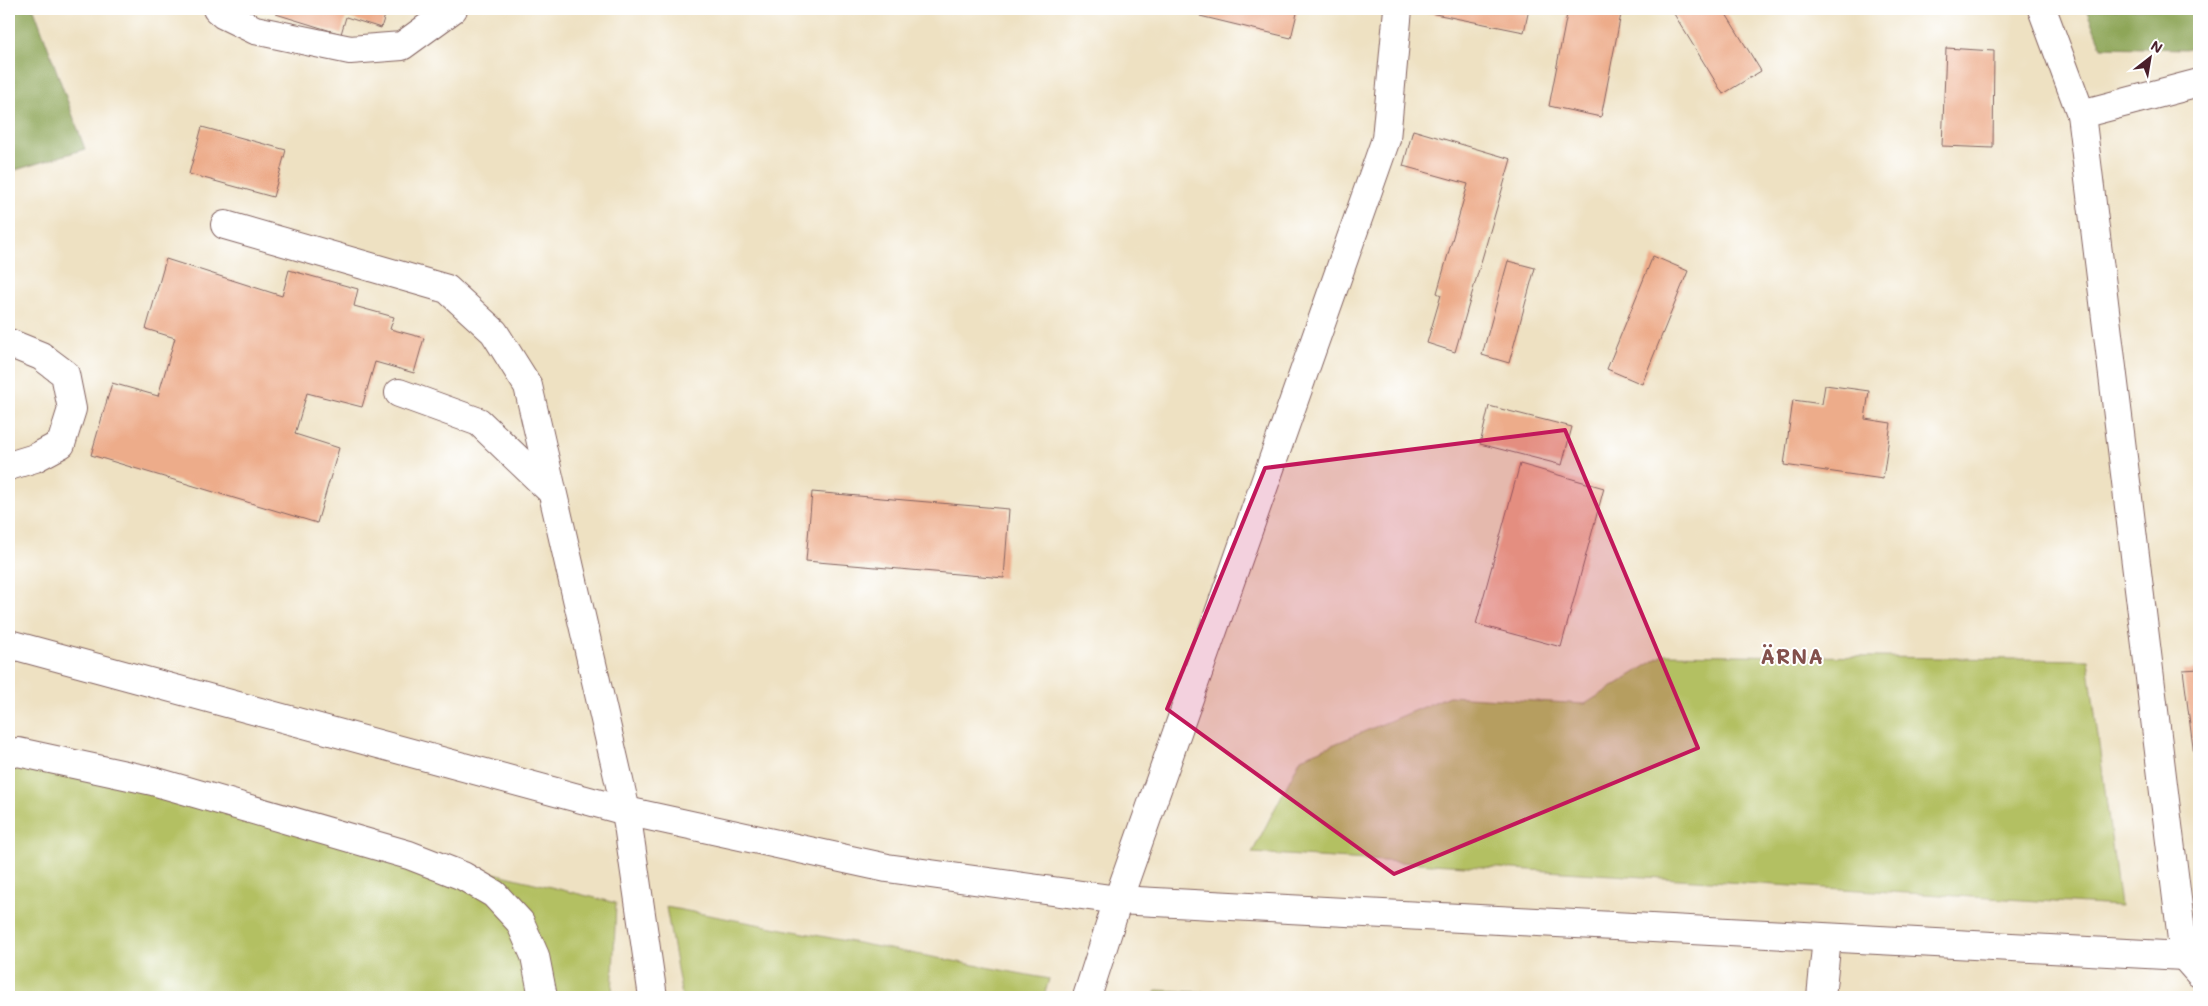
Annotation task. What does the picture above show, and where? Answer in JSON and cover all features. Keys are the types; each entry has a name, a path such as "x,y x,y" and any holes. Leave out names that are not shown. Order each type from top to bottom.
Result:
{"lane":[{"path":"217,9 224,15 256,30 350,50 402,46 453,9"},
{"path":"1087,997 1118,900 1386,139 1398,9"},
{"path":"9,644 626,811 887,868 1118,900 1827,938 2192,964 2081,114 2042,9"},
{"path":"2081,114 2199,82"},
{"path":"225,225 447,289 494,332 528,386 626,811 653,997"},
{"path":"9,466 35,458 61,444 72,409 65,374 42,356 11,345"},
{"path":"399,393 479,422 552,492"},
{"path":"9,754 18,752 153,781 409,854 462,876 494,894 520,922 535,956 543,997"},
{"path":"1821,997 1827,938"}],"highlighted area":[{"path":"1565,430 1698,748 1394,874 1167,709 1265,468"}],"green space":[{"path":"9,9 34,9 85,149 9,172"},
{"path":"2086,9 2199,9 2199,46 2185,49 2101,47"},
{"path":"1665,654 2088,660 2120,906 1252,853 1301,758 1449,696 1585,704"},
{"path":"9,754 616,903 612,997 9,997"},
{"path":"666,907 1049,979 1044,997 682,997"},
{"path":"1156,990 1296,997 1153,997"}],"building":[{"path":"278,9 387,9 381,28 346,17 341,34 276,14"},
{"path":"1202,9 1298,9 1291,38 1200,16"},
{"path":"1426,9 1529,9 1524,32 1425,12"},
{"path":"1568,9 1622,9 1601,117 1549,106"},
{"path":"1671,9 1723,9 1761,71 1723,94"},
{"path":"1946,48 1994,51 1993,148 1942,146"},
{"path":"202,127 286,150 273,197 189,174"},
{"path":"1413,130 1511,159 1455,352 1427,343 1441,295 1437,293 1468,184 1403,166"},
{"path":"1653,256 1688,271 1642,384 1607,369"},
{"path":"166,259 282,296 289,270 358,289 354,306 394,317 390,329 424,338 414,373 375,362 362,407 307,393 295,434 339,448 317,523 91,455 112,383 158,396 175,338 146,329"},
{"path":"1508,261 1535,268 1509,363 1482,355"},
{"path":"1825,385 1869,391 1865,419 1891,423 1883,479 1784,465 1793,400 1822,404"},
{"path":"1489,406 1572,427 1562,465 1480,444"},
{"path":"1520,464 1604,488 1561,647 1476,624"},
{"path":"812,492 1009,509 1004,578 806,561"},
{"path":"2199,669 2199,786 2198,786 2183,670"}],"district":[{"name":"ÄRNA","path":"1792,655"}]}
